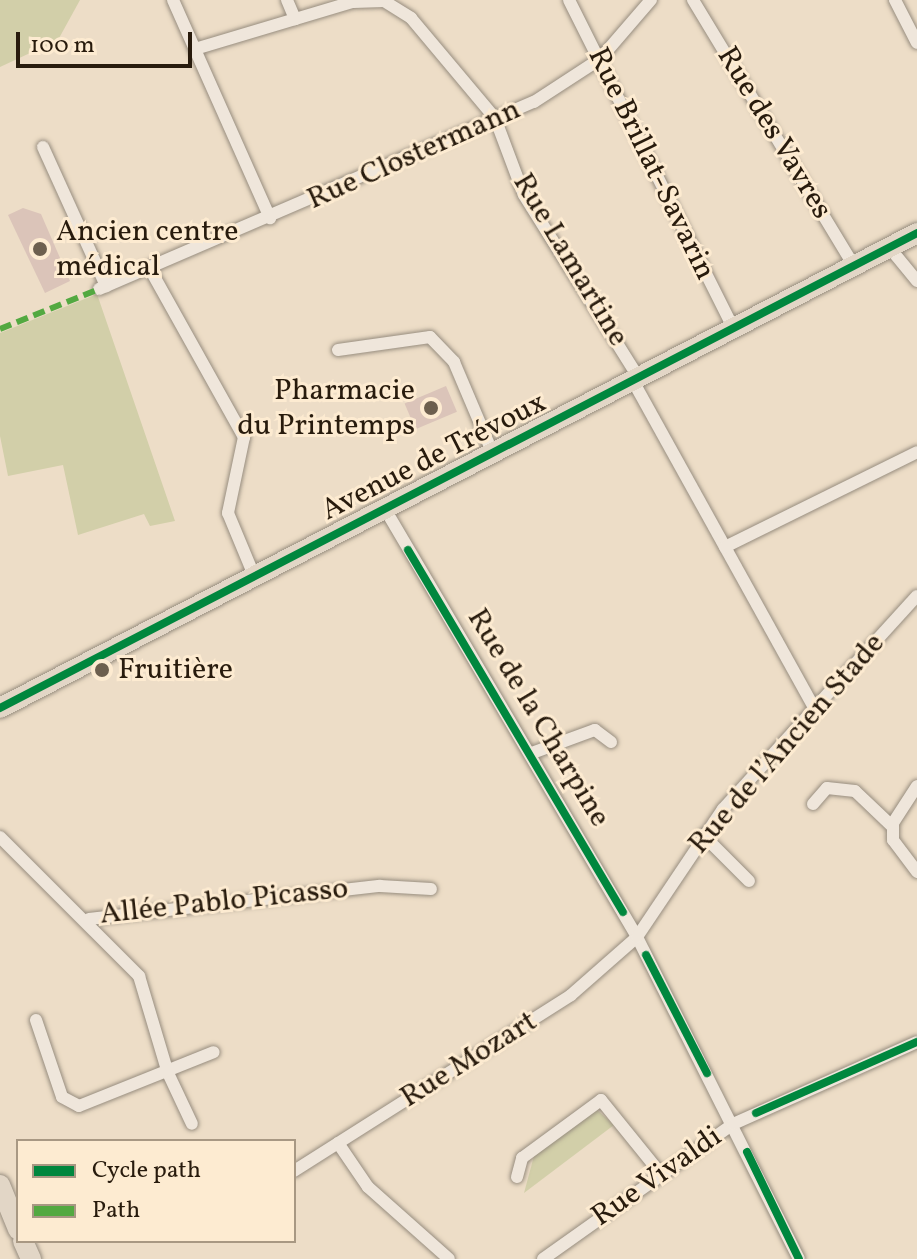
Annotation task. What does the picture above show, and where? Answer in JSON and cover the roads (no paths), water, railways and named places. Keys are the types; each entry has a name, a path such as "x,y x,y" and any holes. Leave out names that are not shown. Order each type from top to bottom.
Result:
{"main road":[{"name":"Avenue de Trévoux","path":"0,708 917,233"},
{"path":"0,1185 16,1224"}],"street":[{"path":"173,0 270,218"},
{"path":"287,0 295,19"},
{"name":"Rue Brillat-Savarin","path":"569,0 733,328"},
{"name":"Rue Clostermann","path":"43,147 102,288 270,218 495,118 600,59 651,0"},
{"name":"Rue des Vavres","path":"693,0 854,266"},
{"path":"895,0 917,43"},
{"name":"Rue Lamartine","path":"195,49 295,19 384,1 411,18 495,118 524,195 636,379 815,710"},
{"path":"889,247 917,281"},
{"path":"150,269 244,437 228,513 255,578"},
{"path":"338,350 430,337 454,362 493,454"},
{"path":"725,547 917,452"},
{"name":"Rue de la Charpine","path":"385,509 532,753 637,937 799,1259"},
{"name":"Rue de l’Ancien Stade","path":"637,937 703,835 917,596"},
{"path":"532,753 595,730 611,742"},
{"path":"917,786 898,808 893,827 897,848 917,872"},
{"path":"813,804 827,788 855,791 893,827"},
{"path":"703,835 749,881"},
{"name":"Allée Pablo Picasso","path":"0,837 89,919 380,886 431,889"},
{"path":"89,919 139,976 168,1073 192,1124"},
{"name":"Rue Mozart","path":"296,1170 571,995 637,937"},
{"path":"36,1020 62,1097 79,1106 168,1073 214,1052"},
{"name":"Rue Vivaldi","path":"543,1259 733,1124 917,1042"},
{"path":"517,1177 522,1158 601,1100 661,1174"},
{"path":"338,1143 368,1187 449,1259"}],"place":[{"name":"Ancien centre médical","path":"40,249"},
{"name":"Pharmacie du Printemps","path":"431,408"},
{"name":"Fruitière","path":"102,670"}]}
